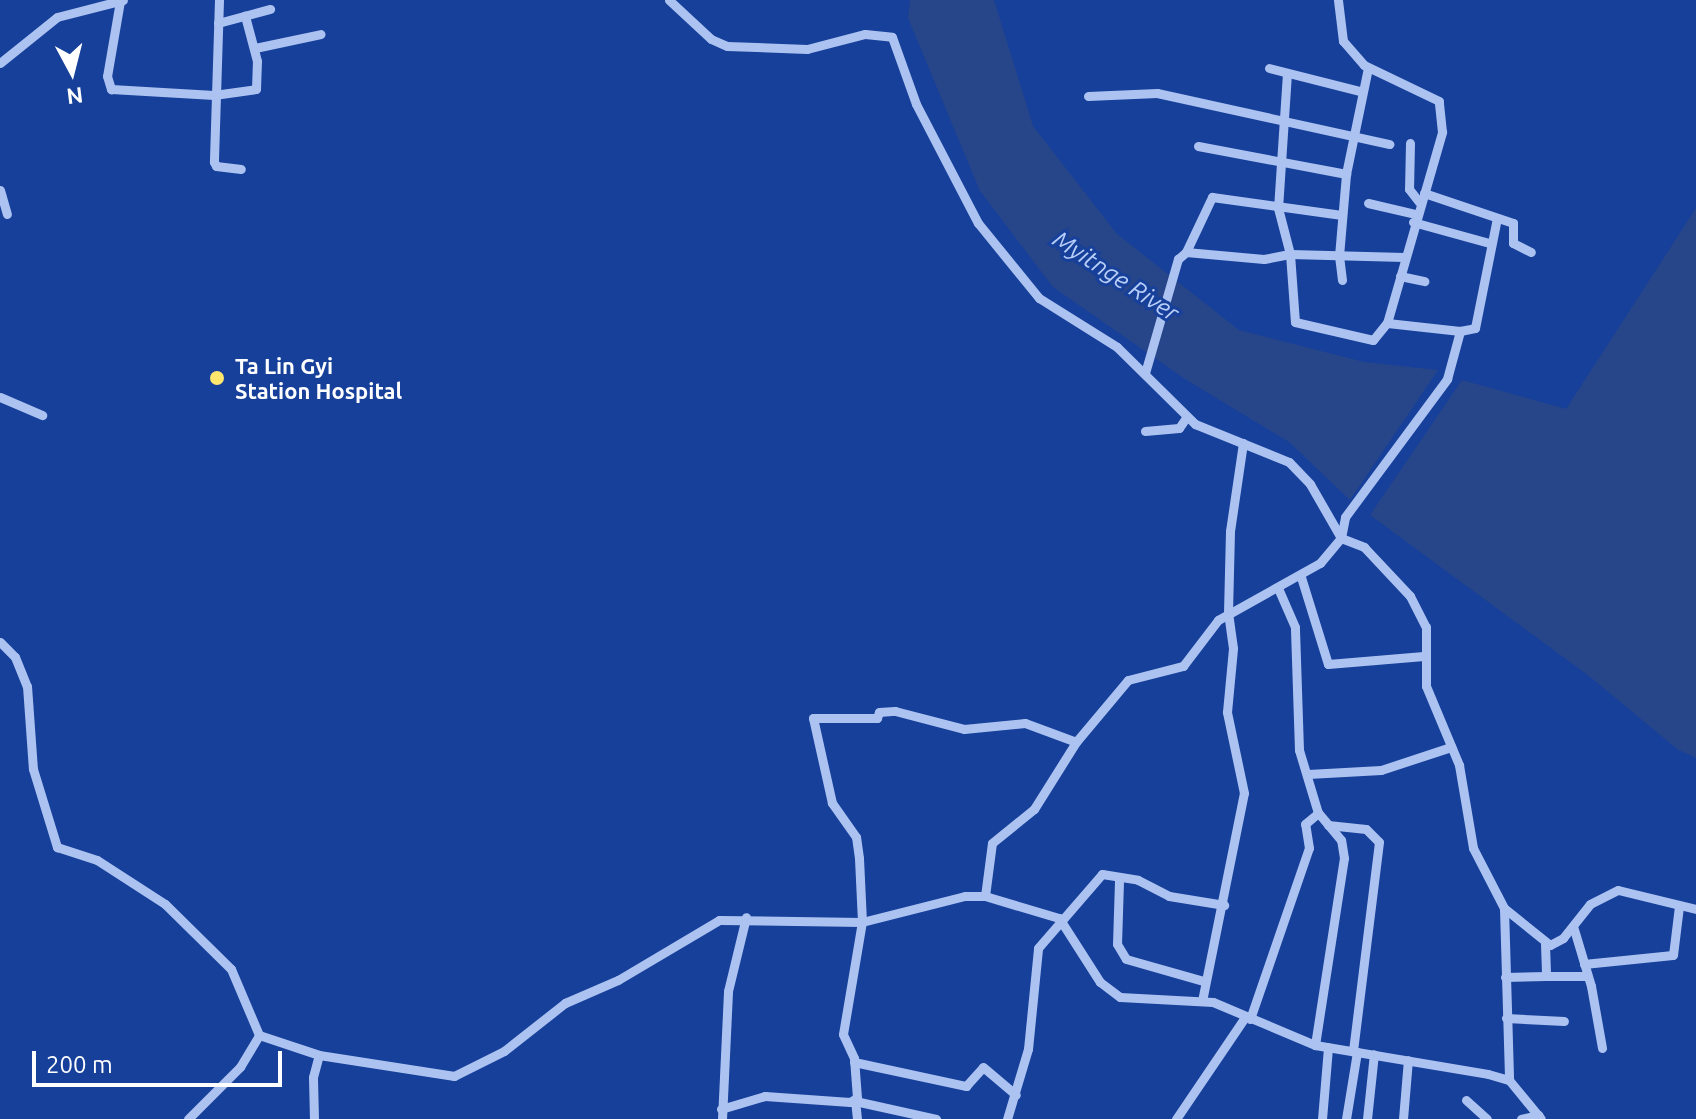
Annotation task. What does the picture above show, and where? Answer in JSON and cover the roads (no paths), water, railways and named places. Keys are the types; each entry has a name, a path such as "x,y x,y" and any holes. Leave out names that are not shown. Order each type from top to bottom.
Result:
{"street":[{"path":"0,63 57,17 122,0 107,86 214,95 256,89 255,48 245,16"},
{"path":"219,0 214,95 215,165 241,169"},
{"path":"669,0 711,39 727,46 807,49 874,33 892,37 916,104 993,244 1039,298 1109,342 1207,431 1270,452 1298,471 1341,538 1364,547 1410,596 1426,627 1424,656 1430,701 1462,779 1473,848 1504,908 1545,944 1555,944 1590,904 1618,890 1696,909"},
{"path":"1287,73 1278,208 1290,254 1297,325 1373,340 1387,323 1414,218 1442,132 1437,96 1368,68 1343,41 1338,0"},
{"path":"218,23 270,9"},
{"path":"255,48 321,34"},
{"path":"1269,68 1360,91"},
{"path":"1342,280 1339,256 1346,174 1360,91 1368,68"},
{"path":"1088,96 1150,92 1283,118 1389,144"},
{"path":"1410,143 1409,189 1421,198 1513,223 1513,243 1531,252"},
{"path":"1198,146 1346,174"},
{"path":"0,190 7,214"},
{"path":"1145,373 1182,255 1207,199 1342,215"},
{"path":"1368,203 1489,243"},
{"path":"1387,323 1460,331 1475,328 1489,243 1497,218"},
{"path":"1182,255 1264,259 1290,254 1404,257"},
{"path":"1400,276 1424,281"},
{"path":"985,896 992,843 1034,809 1076,742 1128,680 1183,666 1228,613 1301,577 1341,538 1345,517 1430,406 1453,360 1460,331"},
{"path":"0,397 42,415"},
{"path":"1145,431 1179,428 1187,416"},
{"path":"1202,1001 1203,981 1224,905 1244,793 1227,712 1233,648 1228,613 1230,531 1243,443"},
{"path":"1301,577 1328,664 1424,656"},
{"path":"1278,588 1295,627 1299,750 1318,813 1341,840 1344,868 1333,906 1315,1045"},
{"path":"0,642 21,667 27,686 33,769 57,847 97,860 177,915 231,969 259,1035 319,1055 442,1078 466,1072 565,1003 618,980 704,925 746,917 862,922 965,896 985,896 1059,918 1108,993 1138,1001 1202,1001 1315,1045 1509,1080"},
{"path":"857,1119 854,1062 843,1034 862,922 856,837 832,803 813,718 877,718 879,712 895,711 964,729 1025,723 1076,742"},
{"path":"1308,774 1381,770 1451,747"},
{"path":"1176,1119 1247,1018 1309,848 1305,824 1318,813"},
{"path":"1328,825 1366,829 1379,842 1346,1119"},
{"path":"1007,1119 1028,1049 1036,957 1059,918 1075,909 1102,874 1119,881 1138,880 1169,896 1224,905"},
{"path":"1119,881 1117,944 1126,959 1203,981"},
{"path":"1584,964 1673,955 1679,906"},
{"path":"1504,908 1509,1080 1540,1117"},
{"path":"746,917 728,991 722,1114 765,1096 855,1101 936,1119"},
{"path":"1573,926 1602,1048"},
{"path":"1545,944 1546,976"},
{"path":"1505,977 1587,976"},
{"path":"1506,1018 1564,1021"},
{"path":"188,1119 240,1067 259,1035"},
{"path":"1322,1119 1328,1047"},
{"path":"1367,1119 1374,1054"},
{"path":"314,1119 313,1077 319,1055"},
{"path":"1403,1119 1408,1060"},
{"path":"854,1062 966,1086 983,1067 1016,1095"},
{"path":"1466,1100 1487,1119"},
{"path":"1521,1119 1540,1117"}],"water":[{"name":"Myitnge River","path":"910,0 994,0 1033,126 1117,234 1239,330 1364,362 1438,370 1350,500 1289,442 1185,379 1053,287 980,191 908,18"},
{"path":"1696,208 1696,758 1677,749 1589,676 1370,515 1462,380 1566,409"}],"place":[{"name":"Ta Lin Gyi Station Hospital","path":"217,378"}]}
